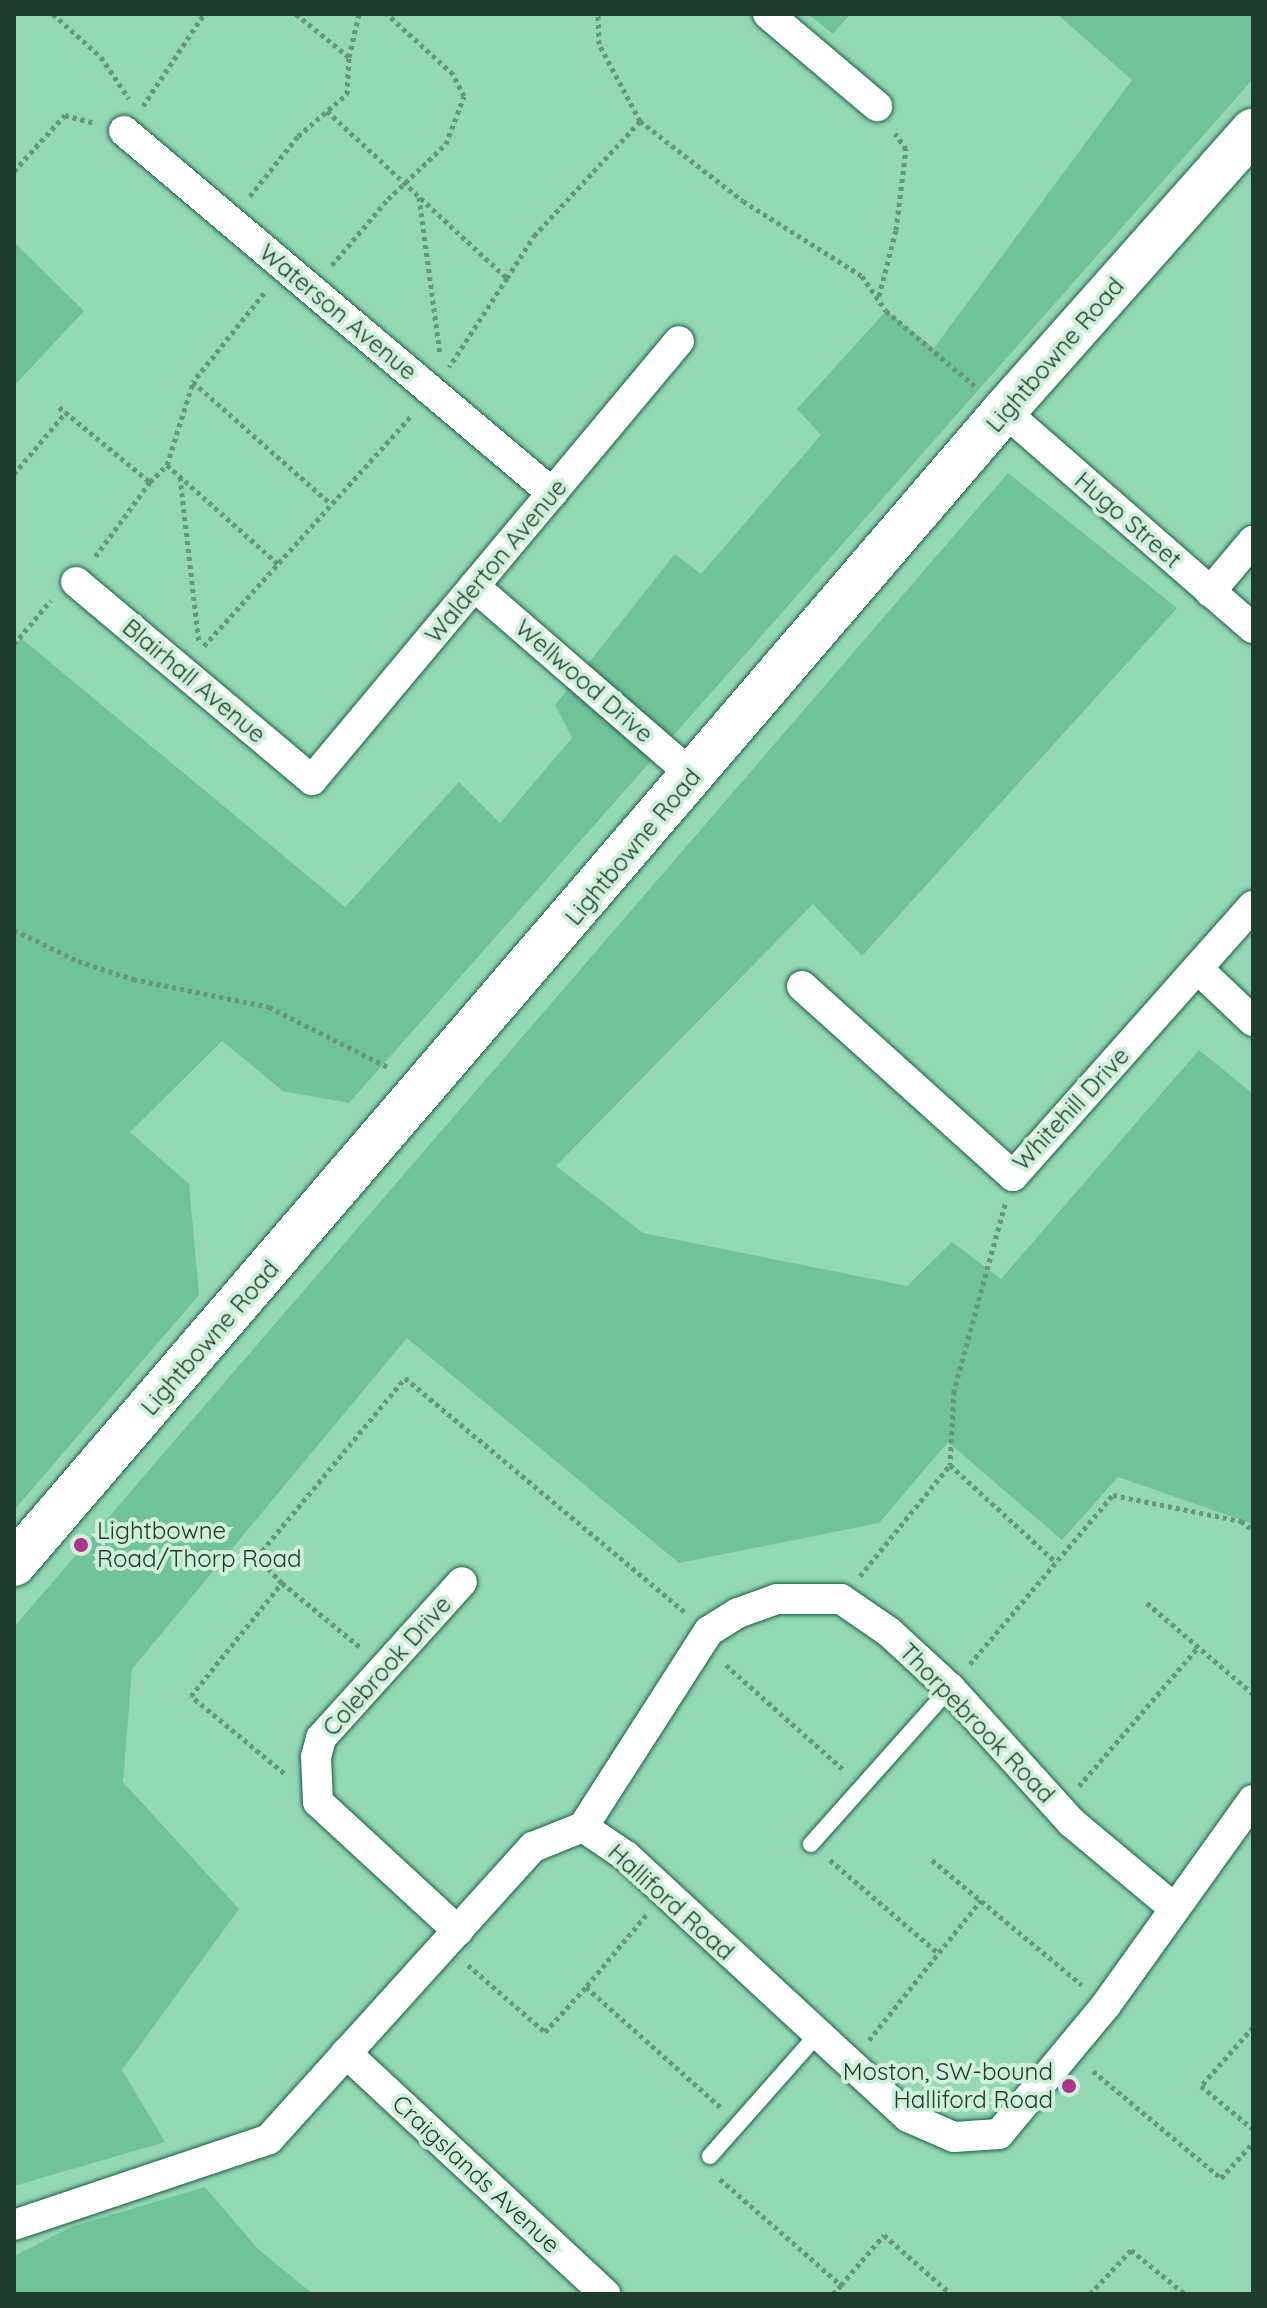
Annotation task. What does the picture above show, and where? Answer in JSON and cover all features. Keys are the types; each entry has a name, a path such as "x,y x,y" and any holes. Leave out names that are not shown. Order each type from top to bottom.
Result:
{"main road":[{"name":"Lightbowne Road","path":"14,1564 427,1088 1004,411 1253,131"}],"street":[{"path":"768,14 877,106"},
{"name":"Waterson Avenue","path":"124,131 552,493"},
{"name":"Walderton Avenue","path":"312,780 679,341"},
{"name":"Hugo Street","path":"1004,411 1253,628"},
{"path":"1210,592 1253,541"},
{"name":"Blairhall Avenue","path":"76,582 312,780"},
{"name":"Wellwood Drive","path":"474,586 693,776"},
{"name":"Whitehill Drive","path":"802,986 1013,1176 1253,906"},
{"path":"1198,969 1253,1021"},
{"name":"Colebrook Drive","path":"318,1802 316,1757 321,1738 462,1582"},
{"path":"583,1827 705,1638 738,1613 777,1599 841,1599"},
{"name":"Thorpebrook Road","path":"841,1599 869,1615 950,1688 1071,1822 1174,1908"},
{"name":"Halliford Road","path":"14,2225 269,2139 533,1847 583,1827 626,1856 848,2066 908,2117 954,2137 999,2134 1106,2005 1253,1800"},
{"path":"318,1802 451,1938"},
{"name":"Craigslands Avenue","path":"346,2053 605,2294"}],"lane":[{"path":"811,1844 950,1688"},
{"path":"710,2156 816,2036"}],"path":[{"path":"53,14 101,57 139,112 204,14"},
{"path":"296,14 349,57"},
{"path":"229,221 298,136 347,94 349,57 359,14"},
{"path":"311,290 404,183 446,144 464,96 453,74 387,14"},
{"path":"598,14 599,44 640,121 743,201 862,276 879,296 886,311 1004,411"},
{"path":"877,106 906,149 896,230 879,296"},
{"path":"327,111 507,278"},
{"path":"14,171 65,115 124,131"},
{"path":"418,196 443,375 534,236 640,121"},
{"path":"14,644 50,601 76,582 150,482 167,465 193,382 285,267"},
{"path":"193,382 331,504"},
{"path":"180,477 200,651 432,392"},
{"path":"59,407 150,482"},
{"path":"14,474 66,412"},
{"path":"167,465 278,564"},
{"path":"14,930 78,961 133,979 269,1007 427,1088"},
{"path":"841,1599 950,1465 954,1391 1013,1176"},
{"path":"384,1668 282,1583 257,1557 405,1378 705,1638 862,1786"},
{"path":"950,1465 1056,1562"},
{"path":"950,1688 1113,1495 1241,1521 1253,1530"},
{"path":"282,1583 191,1696 318,1802"},
{"path":"1147,1603 1253,1694"},
{"path":"1073,1793 1198,1647"},
{"path":"811,1844 938,1953"},
{"path":"932,1860 1106,2005"},
{"path":"451,1938 545,2032 665,1893"},
{"path":"848,2066 981,1900"},
{"path":"586,1987 739,2123"},
{"path":"1253,2027 1201,2086 1253,2129"},
{"path":"1068,2050 1221,2178 1253,2143"},
{"path":"710,2156 703,2164 841,2285"},
{"path":"833,2294 884,2235 951,2294"},
{"path":"1090,2294 1131,2250 1185,2294"}],"green space":[{"path":"808,14 850,14 833,34"},
{"path":"1057,14 1253,14 1253,79 349,1103 283,1091 222,1041 130,1132 189,1184 199,1295 14,1510 14,646 21,638 345,907 459,782 500,823 572,738 555,705 675,554 701,574 821,435 797,409 886,311 934,348 1132,80"},
{"path":"14,242 84,311 14,386"},
{"path":"1008,473 1177,608 862,956 813,904 556,1166 643,1233 907,1286 952,1242 1001,1279 1199,1050 1253,1094 1253,1524 1118,1477 1062,1540 948,1442 879,1523 679,1563 407,1338 132,1669 123,1782 239,1909 122,2070 165,2142 14,2186 14,1627"},
{"path":"205,2187 258,2249 313,2294 14,2294 14,2256 71,2227"}],"place":[{"name":"Lightbowne Road/Thorp Road","path":"81,1545"},
{"name":"Moston, SW-bound Halliford Road","path":"1069,2086"}]}
